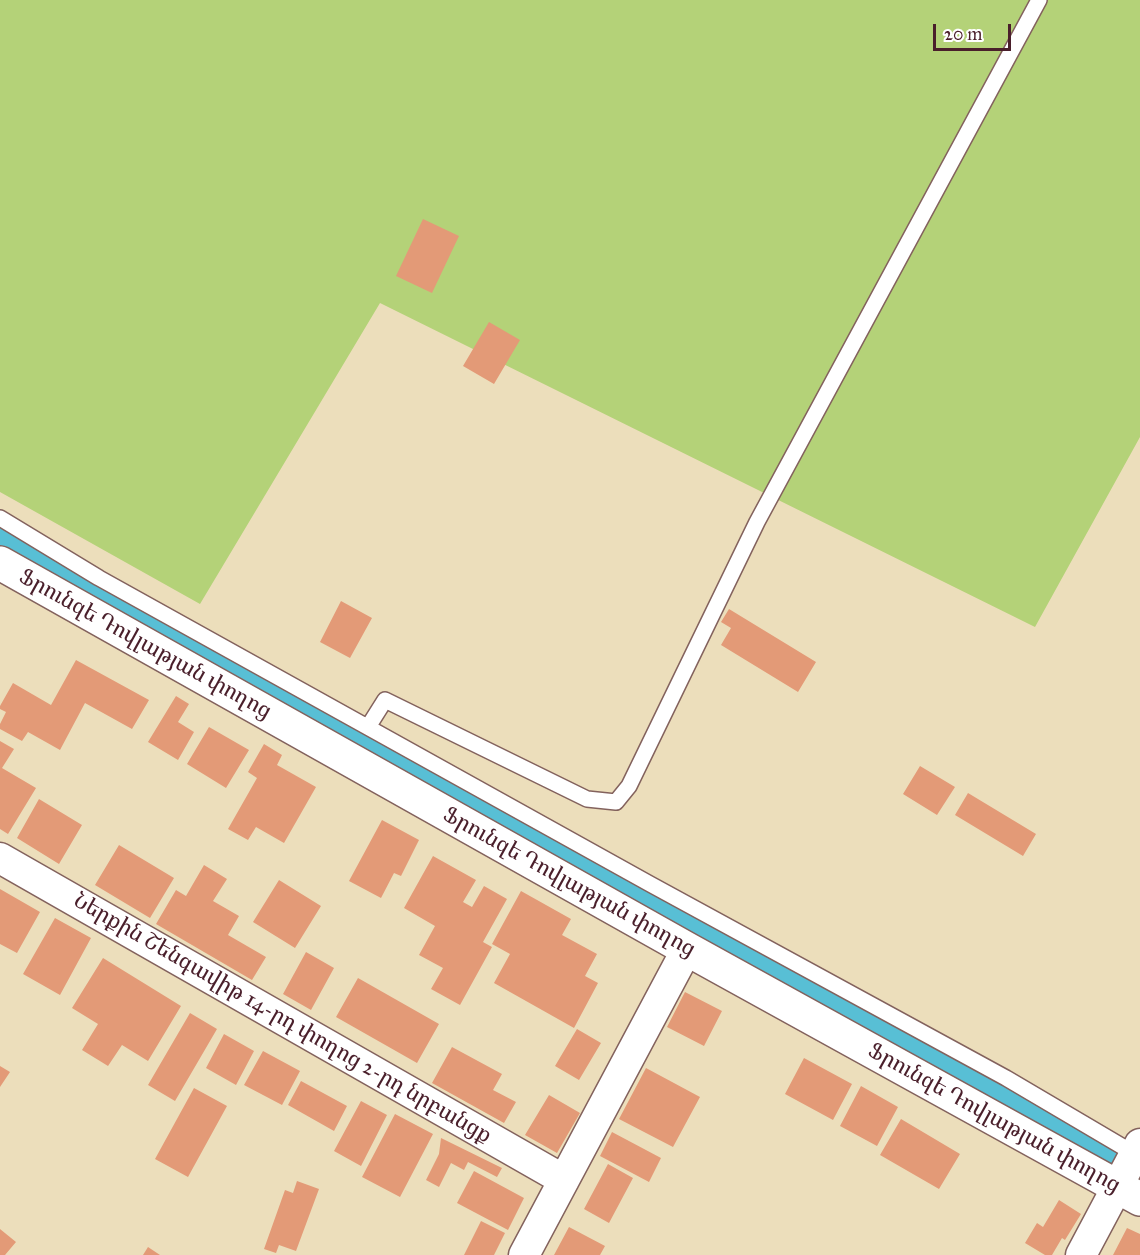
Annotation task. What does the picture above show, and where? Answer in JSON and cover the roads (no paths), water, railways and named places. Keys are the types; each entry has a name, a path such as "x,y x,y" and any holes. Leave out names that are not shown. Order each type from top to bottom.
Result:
{"street":[{"name":"Ֆրունզե Դովլաթյան փողոց","path":"0,563 687,949 1129,1193"},
{"name":"Ներքին Շենգավիթ 14-րդ փողոց 2-րդ նրբանցք","path":"0,858 564,1180"},
{"path":"524,1255 687,949"},
{"path":"1081,1255 1129,1193 1137,1149"}],"lane":[{"path":"368,727 385,700 587,799 616,802 628,786 757,522 1039,0"},
{"path":"0,518 99,578 650,884 1137,1149"}],"waterway":[{"path":"0,539 1113,1161"}]}
